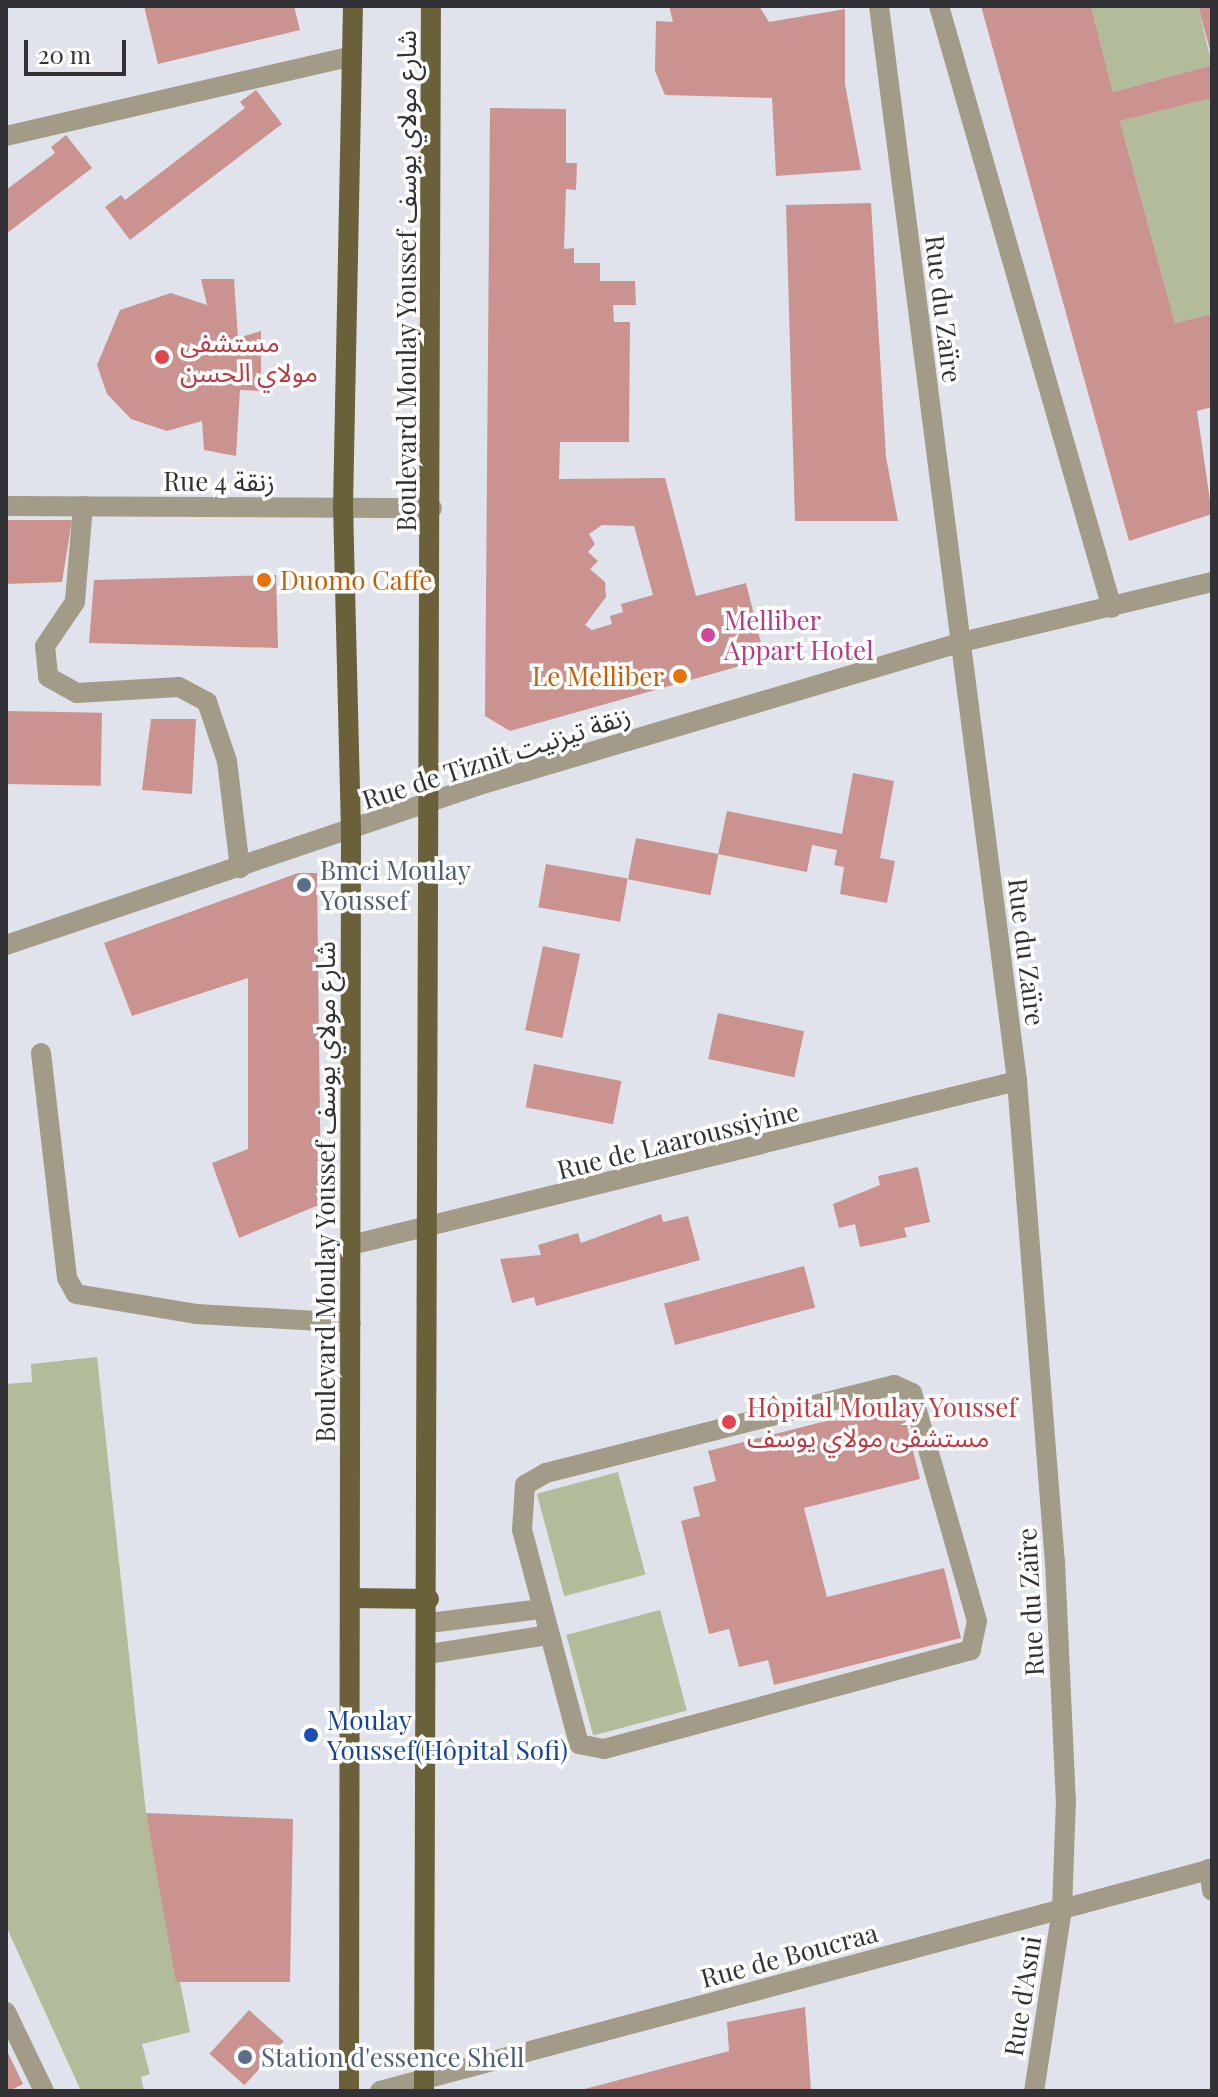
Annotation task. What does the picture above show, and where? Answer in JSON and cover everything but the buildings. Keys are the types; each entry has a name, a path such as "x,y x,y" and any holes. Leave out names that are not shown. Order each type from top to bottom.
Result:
{"main road":[{"name":"Boulevard Moulay Youssef شارع مولاي يوسف","path":"349,2091 351,832 343,507 353,6"},
{"name":"Boulevard Moulay Youssef شارع مولاي يوسف","path":"424,2085 434,802 431,6"},
{"path":"351,1598 429,1599"}],"street":[{"name":"Rue du Zaïre","path":"879,6 1017,1081 1055,1562 1066,1800 1062,1909"},
{"path":"939,6 1112,608"},
{"path":"6,136 352,56"},
{"name":"Rue 4 زنقة","path":"6,506 432,508"},
{"path":"83,506 75,602 45,646 48,677 77,693 179,687 207,702 227,761 240,868"},
{"name":"Rue de Tiznit زنقة تيزنيت","path":"6,945 434,802 962,642 1212,582"},
{"path":"41,1053 67,1278 76,1294 183,1313 351,1323"},
{"name":"Rue de Laaroussiyine","path":"351,1245 431,1229 1017,1081"},
{"path":"894,1385 912,1393 978,1633 971,1650 604,1749 579,1744 574,1735 548,1635 520,1512 525,1485 535,1477 894,1385"},
{"path":"429,1623 542,1609"},
{"path":"429,1654 548,1635"},
{"path":"1210,1869 1212,1891"},
{"name":"Rue de Boucraa","path":"380,2091 424,2085 1210,1869"},
{"name":"Rue d'Asni","path":"1034,2091 1062,1909"},
{"path":"6,2012 44,2091"}],"green space":[{"path":"1091,6 1198,6 1212,65 1113,92"},
{"path":"1212,98 1212,314 1175,323 1120,121"},
{"path":"97,1357 146,1813 190,2032 142,2044 150,2074 141,2077 144,2091 81,2091 6,1926 6,1384 32,1382 31,1364"},
{"path":"618,1472 645,1574 564,1596 537,1494"},
{"path":"660,1610 687,1710 593,1736 566,1635"}],"place":[{"name":"مستشفى مولاي الحسن","path":"162,357"},
{"name":"Duomo Caffe","path":"264,580"},
{"name":"Melliber Appart Hotel","path":"708,635"},
{"name":"Le Melliber","path":"680,676"},
{"name":"Bmci Moulay Youssef","path":"304,885"},
{"name":"Hôpital Moulay Youssef مستشفى مولاي يوسف","path":"729,1422"},
{"name":"Moulay Youssef(Hôpital Sofi)","path":"311,1735"},
{"name":"Station d'essence Shell","path":"245,2057"}]}
